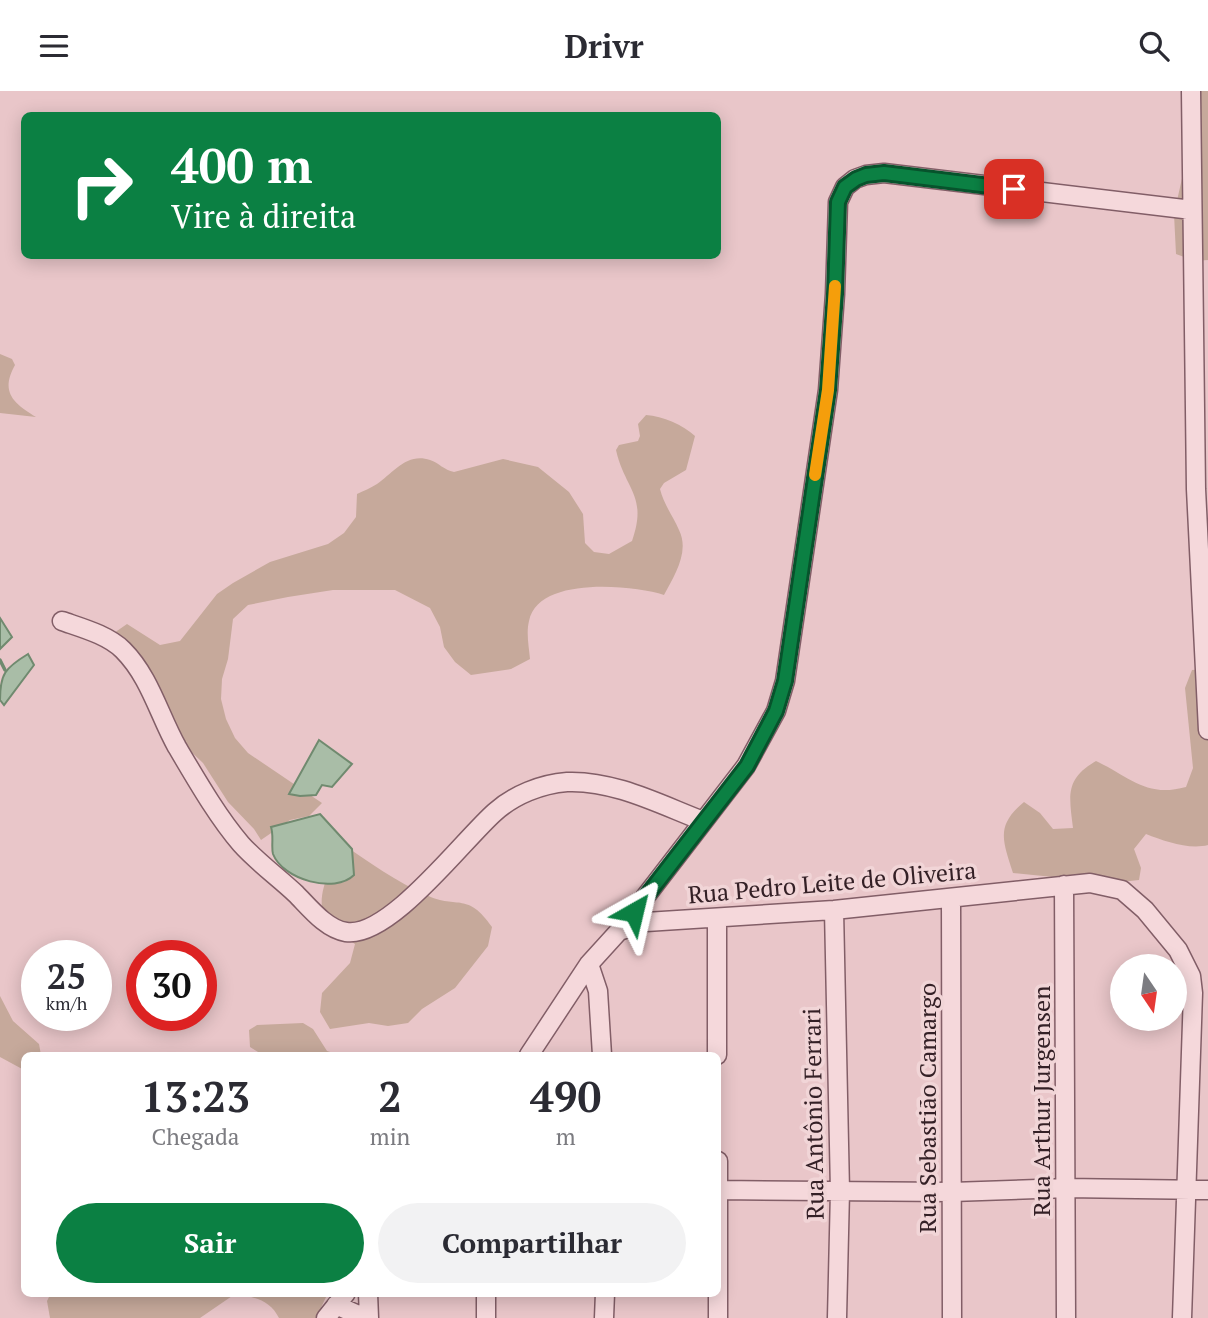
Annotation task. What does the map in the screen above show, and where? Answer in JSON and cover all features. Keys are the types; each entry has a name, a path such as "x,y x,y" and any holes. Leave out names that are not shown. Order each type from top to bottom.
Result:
{"street":[{"path":"1191,91 1196,489 1208,730"},
{"path":"530,1052 589,964 619,931 747,766 776,711 785,681 828,390 838,202 845,187 866,175 884,173 1192,209"},
{"path":"62,621 93,632 121,647 139,667 177,746 242,844 325,922 345,932 365,930 384,921 419,890 496,811 537,787 567,782 616,788 704,821"},
{"name":"Rua Pedro Leite de Oliveira","path":"619,931 646,922 834,910 1064,885 1090,883 1122,890 1144,910 1178,950 1191,976 1193,993 1182,1318"},
{"name":"Rua Arthur Jurgensen","path":"1064,885 1066,1318"},
{"name":"Rua Sebastião Camargo","path":"951,898 952,1318"},
{"name":"Rua Antônio Ferrari","path":"834,910 840,1191 837,1318"},
{"path":"717,919 717,1052"},
{"path":"589,964 597,991 602,1052"},
{"path":"721,1190 952,1192 1066,1188 1208,1189"},
{"path":"336,1305 367,1318 368,1297"},
{"path":"486,1297 486,1318"},
{"path":"604,1318 605,1297"},
{"path":"718,1297 718,1318"}],"shaded area":[{"path":"1192,91 1208,91 1208,260 1195,261 1176,254 1174,214 1183,174"},
{"path":"0,354 12,359 15,365 9,383 11,396 36,417 0,413"},
{"path":"646,415 672,422 695,436 686,470 664,483 660,489 679,530 683,547 679,564 664,595 631,589 588,587 567,590 549,597 536,607 529,621 530,659 511,669 471,675 455,662 444,647 440,627 430,608 395,590 333,590 288,597 248,605 233,619 221,699 235,738 248,753 322,803 309,816 290,820 261,840 228,802 203,763 184,745 114,633 127,624 160,645 180,641 217,594 233,583 270,562 328,544 344,533 356,517 357,494 414,459 430,460 454,472 503,459 538,467 569,492 583,514 585,543 594,552 609,554 632,541 638,513 616,450 619,445 638,441 638,424"},
{"path":"0,618 12,637 0,649"},
{"path":"28,654 34,665 4,705 0,700 5,673"},
{"path":"1208,669 1208,845 1185,846 1146,834 1134,849 1141,868 1139,880 1112,883 1013,873 1004,843 1005,827 1009,819 1024,802 1040,813 1053,829 1073,828 1071,789 1079,774 1096,761 1149,788 1172,790 1186,787 1193,768 1185,688 1192,670"},
{"path":"319,740 352,764 332,787 322,785 316,795 289,794"},
{"path":"320,814 352,849 354,875 345,881 323,884 298,877 287,871 273,854 271,827"},
{"path":"342,844 415,890 437,899 469,905 492,927 488,946 455,988 422,1009 408,1023 388,1026 369,1023 330,1029 320,1012 322,993 350,963 355,944 331,927 322,910 326,880"},
{"path":"0,996 21,1031 39,1044 40,1052 21,1052 21,1068 0,1057"},
{"path":"303,1023 313,1029 330,1052 258,1052 250,1047 249,1030 257,1025"},
{"path":"49,1297 231,1297 200,1318 50,1318 47,1301"},
{"path":"252,1297 326,1297 316,1318 279,1318 271,1307"}],"waterway":[{"path":"0,660 5,670"}],"slow traffic":[{"path":"815,475 828,390 835,286"}],"route":[{"path":"634,912 747,766 776,711 785,681 828,390 838,202 845,187 866,175 884,173 1014,189"}]}
